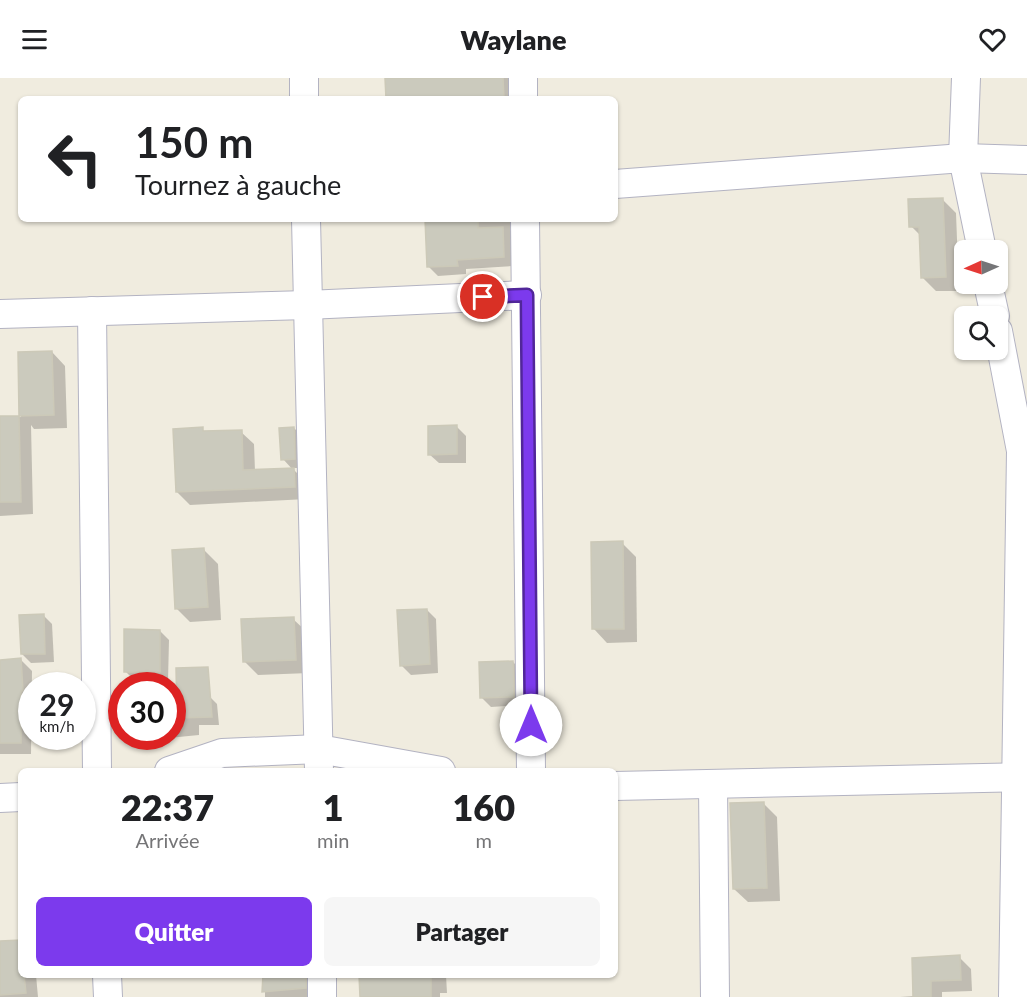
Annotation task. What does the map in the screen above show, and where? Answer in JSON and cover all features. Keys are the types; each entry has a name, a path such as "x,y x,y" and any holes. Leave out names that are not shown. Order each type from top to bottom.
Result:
{"street":[{"path":"304,78 304,96"},
{"path":"523,78 523,96"},
{"path":"966,78 963,158 979,240"},
{"path":"618,184 963,158 1027,160"},
{"path":"306,222 319,760"},
{"path":"525,222 531,768"},
{"path":"0,314 308,305 527,295"},
{"path":"92,311 98,768"},
{"path":"1004,360 1021,451 1022,777 1014,997"},
{"path":"178,768 222,753 408,768"},
{"path":"618,786 1022,777"},
{"path":"713,784 715,997"},
{"path":"0,798 18,797"},
{"path":"107,978 108,997"},
{"path":"322,978 322,997"}],"building":[{"path":"385,78 503,78 504,96 386,96"},
{"path":"943,198 946,277 921,278 919,227 909,227 908,199"},
{"path":"425,222 478,222 478,228 503,227 504,257 457,260 458,266 427,267"},
{"path":"52,351 54,415 19,416 18,352"},
{"path":"0,416 19,416 21,502 0,502"},
{"path":"457,425 457,454 428,455 428,426"},
{"path":"203,427 203,431 242,430 243,470 294,468 295,487 176,492 173,429"},
{"path":"294,427 295,459 281,460 279,428"},
{"path":"623,541 624,629 592,629 591,542"},
{"path":"204,548 208,607 175,609 172,550"},
{"path":"427,609 430,664 400,666 397,610"},
{"path":"44,614 45,654 21,654 19,615"},
{"path":"294,617 296,660 243,662 241,619"},
{"path":"124,629 160,630 160,672 124,672"},
{"path":"21,658 22,672 18,672 18,743 0,743 0,660"},
{"path":"513,661 514,697 480,698 479,662"},
{"path":"208,667 212,717 186,718 186,672 176,672 176,668"},
{"path":"764,802 767,888 733,889 730,803"},
{"path":"18,940 18,978 24,978 26,993 0,995 0,941"},
{"path":"960,955 961,980 931,981 931,997 913,997 912,958"},
{"path":"263,978 306,978 306,988 262,992"},
{"path":"359,978 431,978 431,997 360,997"}],"route":[{"path":"483,297 527,295 531,725"}]}
